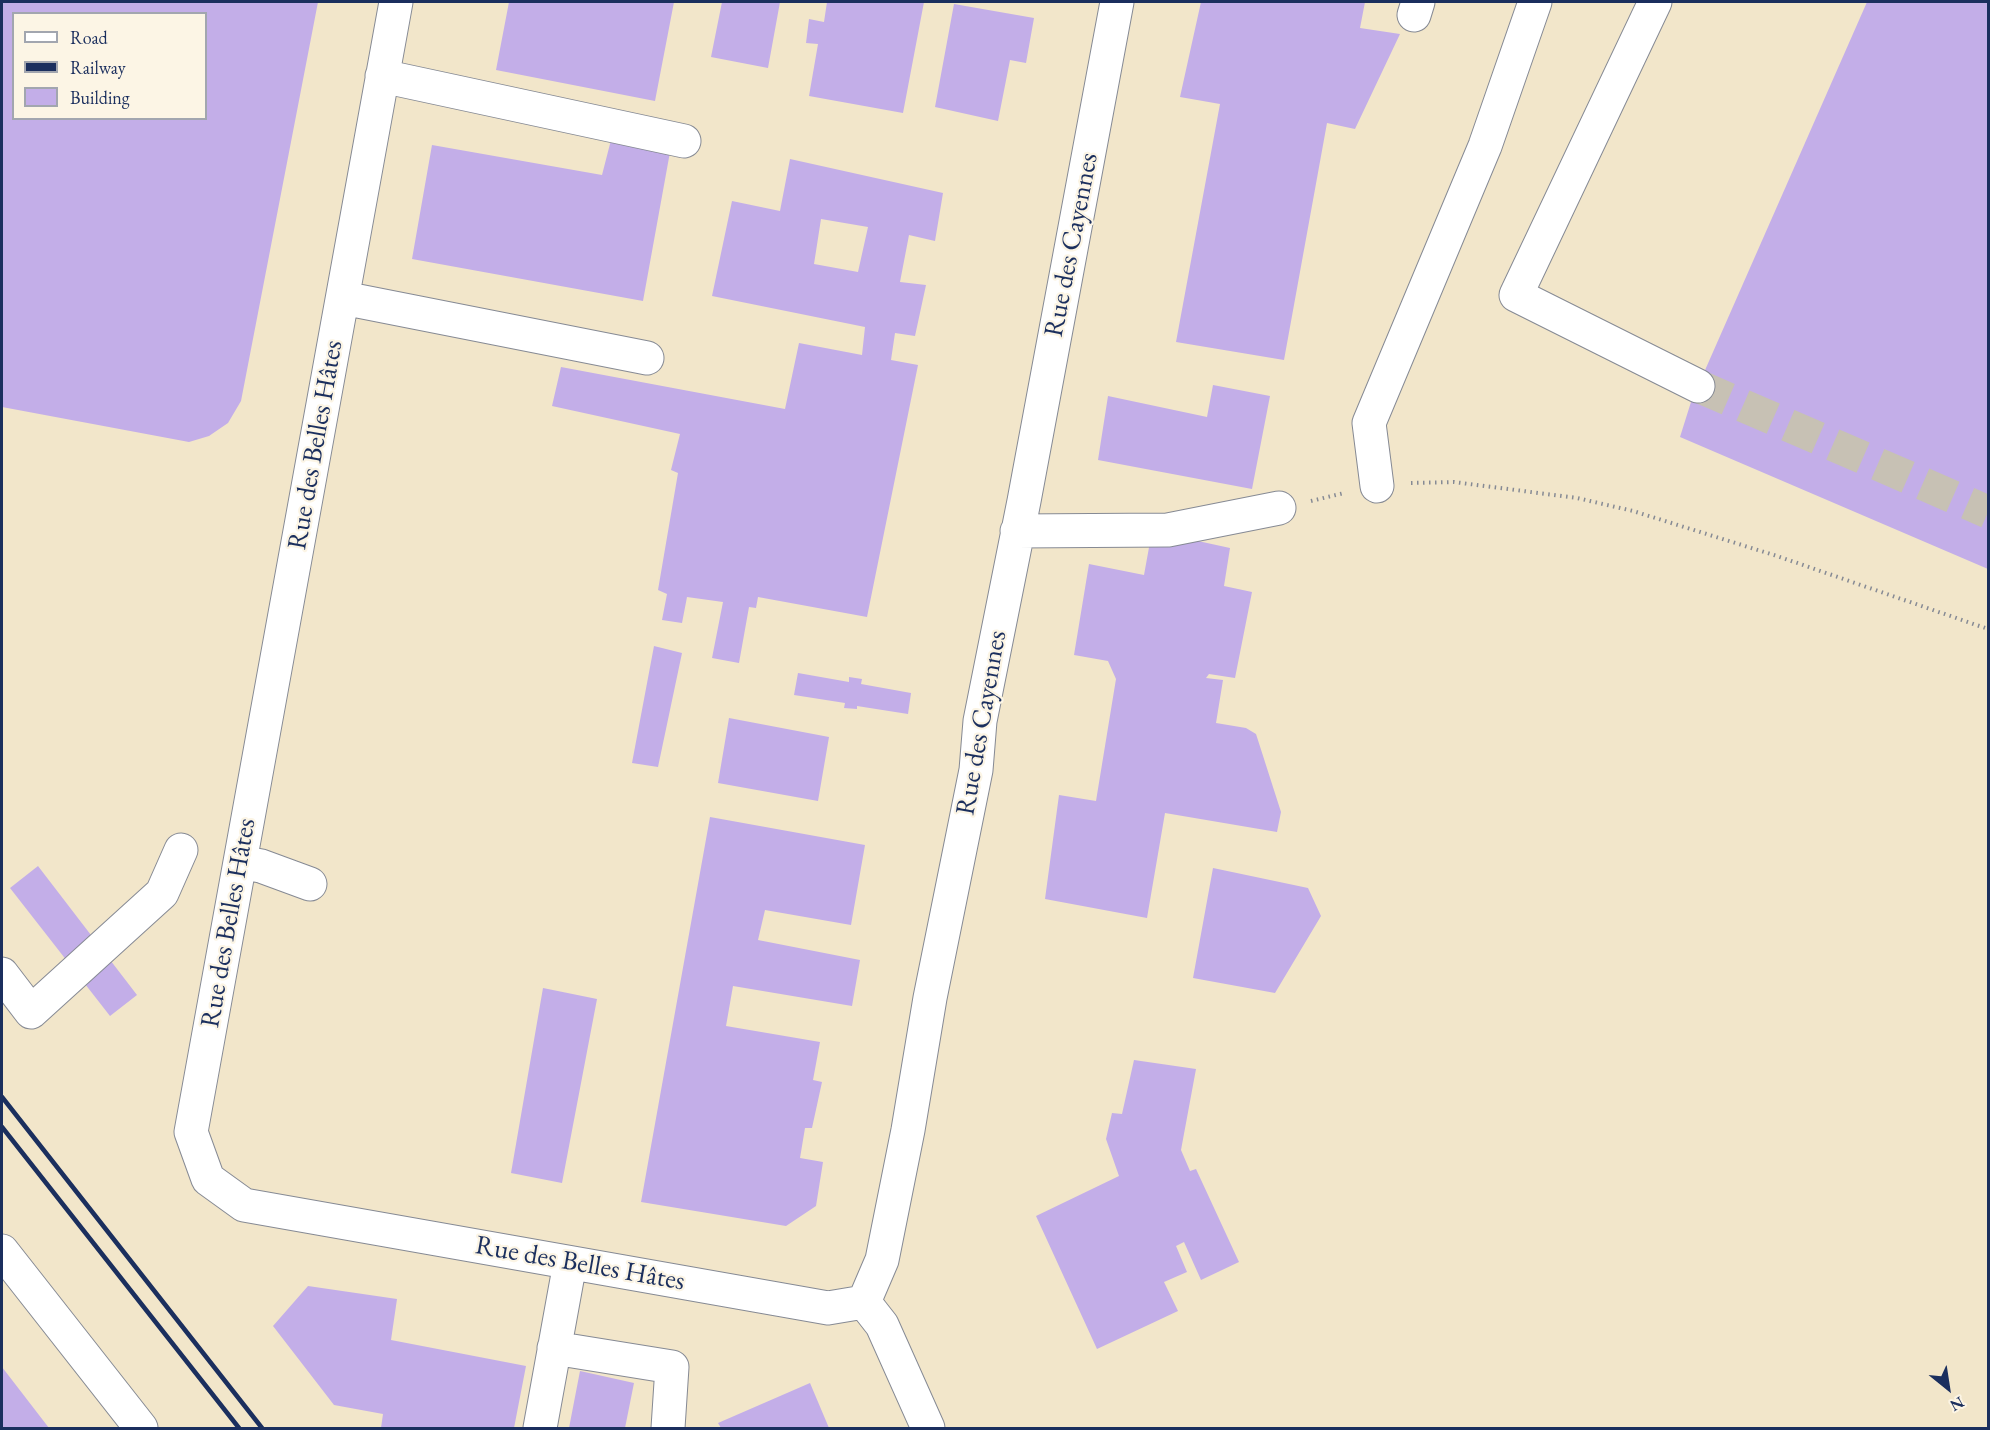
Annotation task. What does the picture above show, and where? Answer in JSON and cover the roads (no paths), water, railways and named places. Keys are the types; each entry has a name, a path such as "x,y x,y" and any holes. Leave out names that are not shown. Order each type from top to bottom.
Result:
{"street":[{"name":"Rue des Belles Hâtes","path":"396,2 191,1131 208,1179 244,1205 828,1308 864,1302"},
{"name":"Rue des Cayennes","path":"864,1302 882,1260 908,1130 930,998 975,770 980,721 1117,2"},
{"path":"1377,486 1369,423 1485,146 1535,2"},
{"path":"1655,2 1516,295 1698,386"},
{"path":"381,76 684,141"},
{"path":"343,298 647,358"},
{"path":"1017,531 1168,530 1279,508"},
{"path":"2,974 31,1012 162,893 181,850"},
{"path":"240,862 261,866 310,884"},
{"path":"2,1251 141,1428"},
{"path":"540,1428 570,1263"},
{"path":"864,1302 882,1325 928,1428"},
{"path":"554,1348 672,1367 668,1428"}],"tunnel":[{"path":"1698,386 1988,512"}],"railway":[{"path":"2,1097 262,1428"},
{"path":"2,1127 239,1428"}]}
